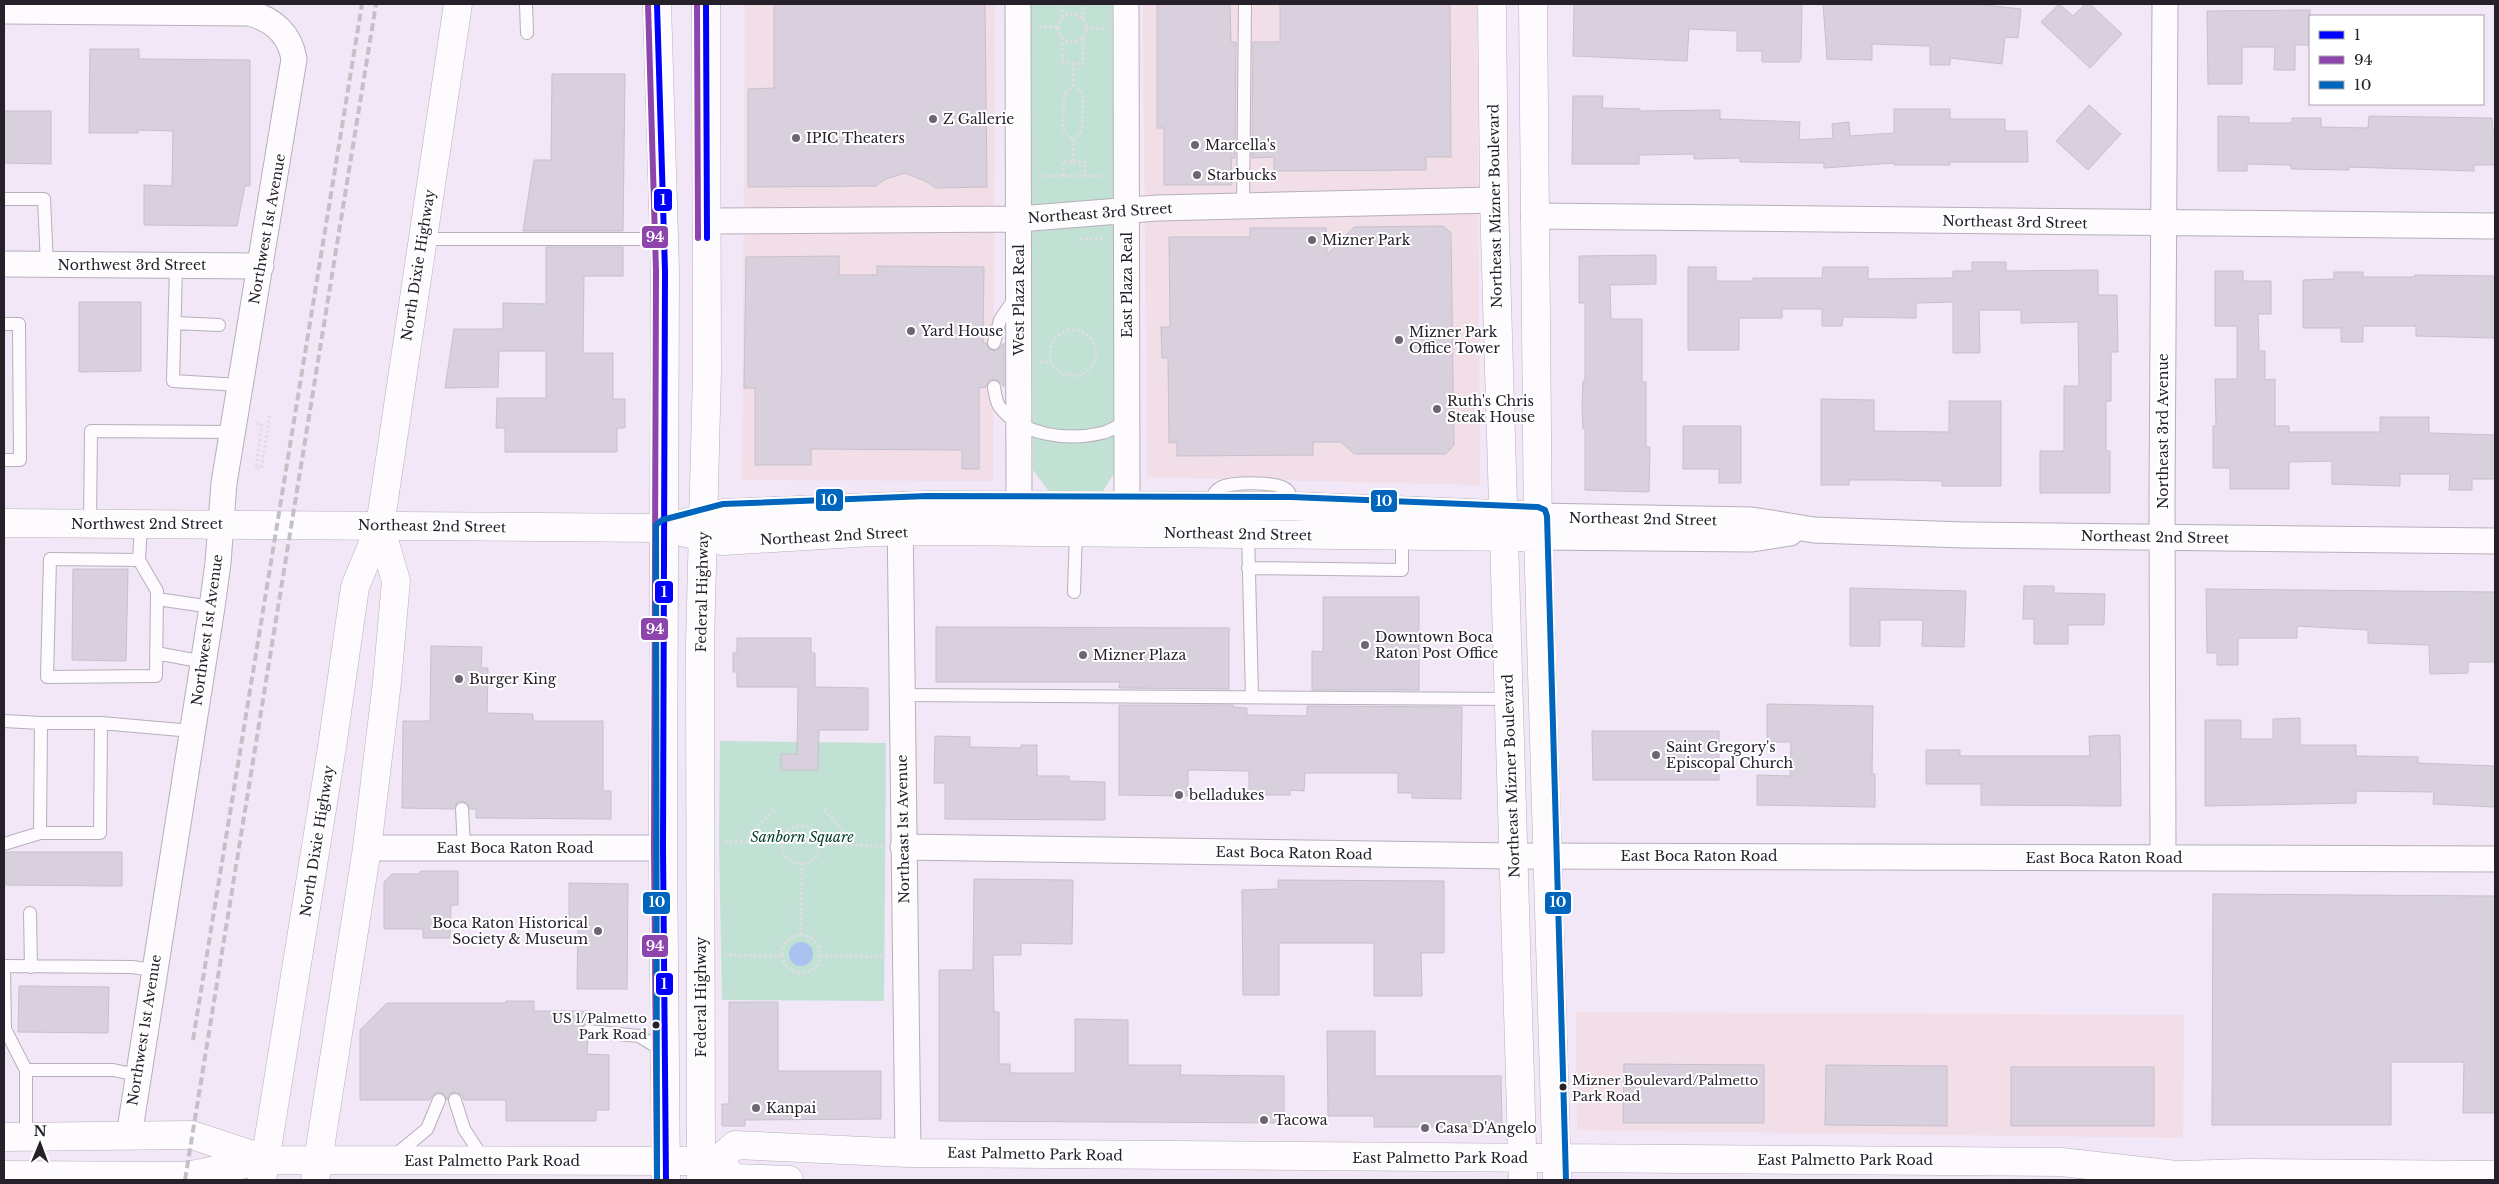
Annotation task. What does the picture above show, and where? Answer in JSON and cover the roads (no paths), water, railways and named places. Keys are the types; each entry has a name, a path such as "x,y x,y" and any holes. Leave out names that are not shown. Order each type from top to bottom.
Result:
{"main road":[{"name":"North Dixie Highway","path":"264,1170 332,747 355,587 380,526 458,4"},
{"path":"657,4 664,240 663,848 666,1171"},
{"name":"Federal Highway","path":"706,4 707,372 700,643 707,1168"},
{"name":"Northeast Mizner Boulevard","path":"1492,4 1494,200 1523,1170"},
{"path":"1533,4 1538,527 1557,1169"},
{"name":"Northeast 2nd Street","path":"291,525 703,527 732,540 1019,504 1291,506 1538,527"},
{"name":"Northeast 2nd Street","path":"900,518 1037,531 1402,536 1504,525"},
{"name":"Northwest 2nd Street","path":"4,524 291,525"},
{"name":"North Dixie Highway","path":"317,1170 367,848 387,682 396,581 380,526"},
{"path":"15,1137 192,1136 264,1170"},
{"name":"East Palmetto Park Road","path":"264,1170 317,1170 389,1160 485,1161 666,1171 707,1168 735,1145 908,1153 1523,1170 2061,1162 2168,1177"},
{"path":"707,1168 734,1178 789,1180"},
{"path":"4,1175 121,1178 186,1176 264,1170"},
{"name":"East Palmetto Park Road","path":"2116,1180 2168,1177 2401,1178 2495,1175"}],"street":[{"name":"West Plaza Real","path":"1018,4 1019,504"},
{"name":"East Plaza Real","path":"1112,532 1127,505 1126,4"},
{"name":"Northeast 3rd Avenue","path":"2163,858 2162,536 2165,4"},
{"name":"Northwest 1st Avenue","path":"14,8 222,11 257,14 276,25 286,36 293,51 294,66 240,385 242,427 224,483 212,607 204,662 153,970 128,1136"},
{"name":"Northeast 3rd Street","path":"707,221 1019,219 1157,208 1494,200"},
{"name":"Northeast 3rd Street","path":"1534,216 2495,226"},
{"name":"Northwest 3rd Street","path":"4,264 261,266"},
{"path":"1019,504 1037,531"},
{"name":"Northeast 1st Avenue","path":"900,518 908,1153"},
{"name":"Northeast 2nd Street","path":"1538,527 1698,529 1752,539 1814,530 1966,535 2495,541"},
{"name":"East Boca Raton Road","path":"903,847 1514,856 2495,860"},
{"name":"East Boca Raton Road","path":"367,848 663,848"}],"lane":[{"path":"526,4 527,33"},
{"path":"1243,207 1245,4"},
{"path":"4,199 44,199 47,265"},
{"path":"422,239 664,240"},
{"path":"176,266 173,381 240,385"},
{"path":"994,343 1000,320 1019,292"},
{"path":"175,323 219,325"},
{"path":"4,324 19,324 20,460 4,460"},
{"path":"994,387 998,404 1019,425 1073,438 1104,433 1127,421"},
{"path":"90,524 91,431 242,427"},
{"path":"1210,533 1211,505 1213,495 1218,488 1229,485 1250,484 1279,485 1286,488 1291,495 1292,534"},
{"path":"1074,592 1076,505"},
{"path":"1248,506 1252,697"},
{"path":"139,560 50,559 47,677 156,676 157,591 139,560 141,524"},
{"path":"1248,568 1402,570 1402,536"},
{"path":"157,599 212,607"},
{"path":"156,653 204,662"},
{"path":"901,695 1509,699"},
{"path":"4,721 102,723 192,731"},
{"path":"40,833 41,723"},
{"path":"4,844 40,833 100,833 102,723"},
{"path":"462,809 464,848"},
{"path":"30,913 30,967"},
{"path":"15,1137 26,1070 5,1030 4,967 132,967 153,970"},
{"path":"588,1031 639,1036 665,1052"},
{"path":"26,1070 113,1070 137,1075"},
{"path":"389,1160 427,1129 439,1100"},
{"path":"455,1100 464,1129 485,1161"}],"water":[{"path":"801,942 810,945 813,954 810,963 801,966 792,963 789,954 792,945"}],"railway":[{"path":"193,1040 362,4"},
{"path":"185,1180 376,4"}],"place":[{"name":"Z Gallerie","path":"933,119"},
{"name":"IPIC Theaters","path":"796,138"},
{"name":"Marcella's","path":"1195,145"},
{"name":"Starbucks","path":"1197,175"},
{"name":"Mizner Park","path":"1312,240"},
{"name":"Yard House","path":"911,331"},
{"name":"Mizner Park Office Tower","path":"1399,340"},
{"name":"Ruth's Chris Steak House","path":"1437,409"},
{"name":"Downtown Boca Raton Post Office","path":"1365,645"},
{"name":"Mizner Plaza","path":"1083,655"},
{"name":"Burger King","path":"459,679"},
{"name":"Saint Gregory's Episcopal Church","path":"1656,755"},
{"name":"belladukes","path":"1179,795"},
{"name":"Boca Raton Historical Society & Museum","path":"598,931"},
{"name":"US 1/Palmetto Park Road","path":"656,1025"},
{"name":"Mizner Boulevard/Palmetto Park Road","path":"1563,1087"},
{"name":"Kanpai","path":"756,1108"},
{"name":"Tacowa","path":"1264,1120"},
{"name":"Casa D'Angelo","path":"1425,1128"}],"park label":[{"name":"Sanborn Square","path":"802,837"}]}
